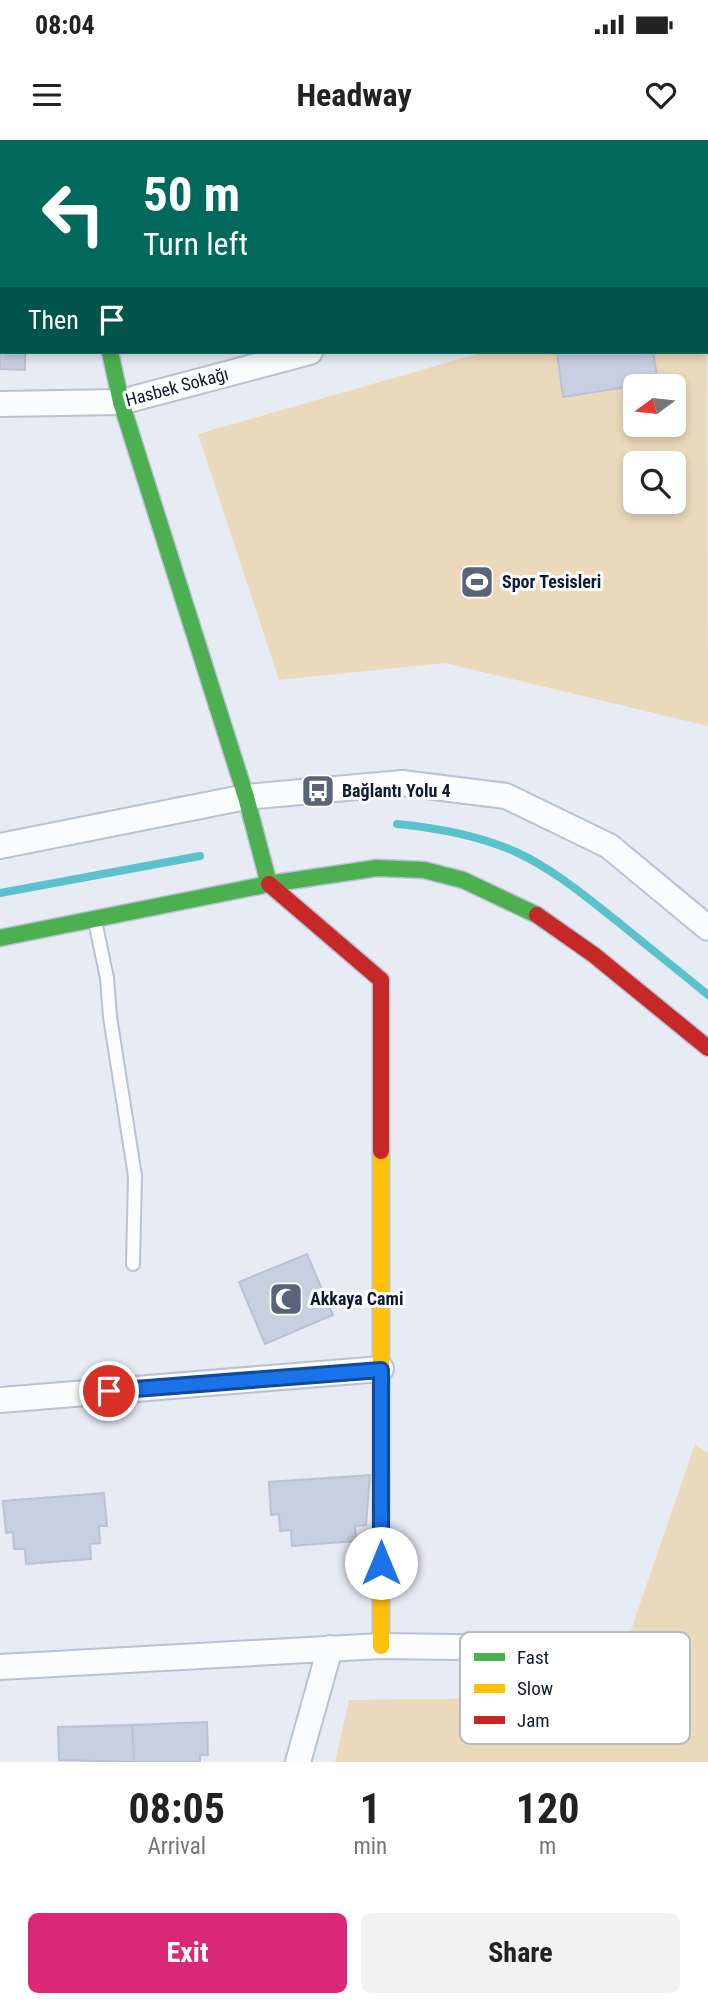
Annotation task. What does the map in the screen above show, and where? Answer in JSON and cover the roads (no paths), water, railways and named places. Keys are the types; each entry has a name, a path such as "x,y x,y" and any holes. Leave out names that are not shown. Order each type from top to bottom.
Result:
{"street":[{"path":"110,354 121,402 246,797 269,884 381,980 381,1646"},
{"name":"Hasbek Sokağı","path":"0,404 121,402 302,354"},
{"path":"0,846 246,797 402,783 506,796 609,846 708,928"},
{"path":"0,938 269,884 377,868 424,870 463,880 509,900 567,935 708,1048"},
{"path":"0,1400 381,1370"},
{"path":"0,1667 330,1648 460,1647"},
{"path":"298,1762 330,1648"}],"lane":[{"path":"94,919 107,978 110,1017 135,1176 133,1264"}],"waterway":[{"path":"397,824 472,837 502,846 530,859 581,893 708,995"},
{"path":"0,893 200,856"}],"place":[{"name":"Spor Tesisleri","path":"477,582"},
{"name":"Bağlantı Yolu 4","path":"318,791"},
{"name":"Akkaya Cami","path":"286,1299"}]}
